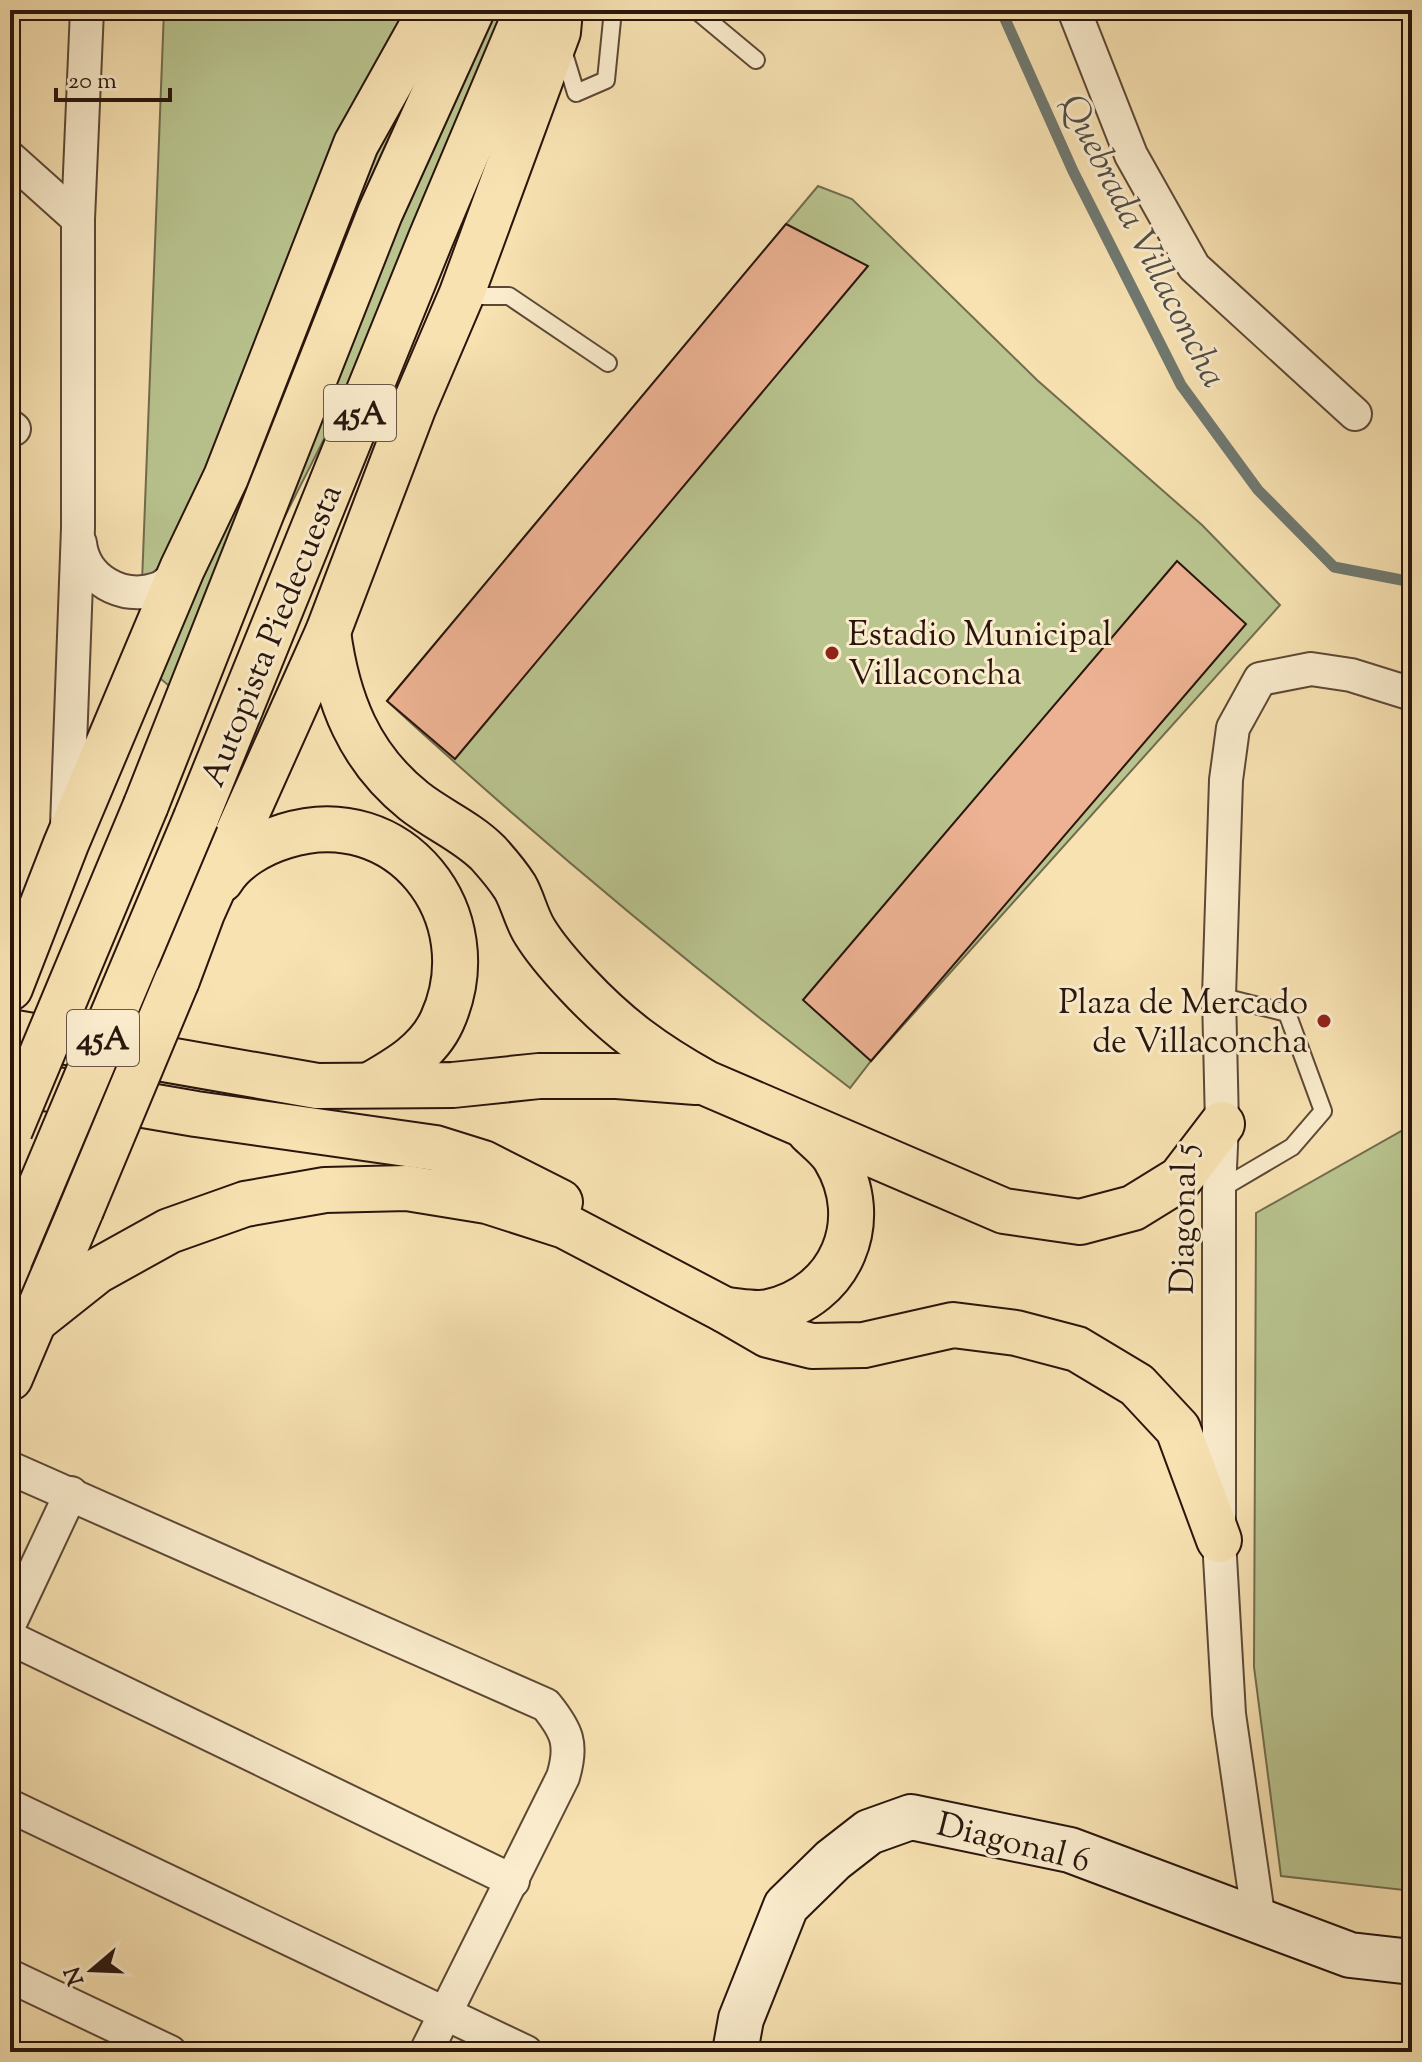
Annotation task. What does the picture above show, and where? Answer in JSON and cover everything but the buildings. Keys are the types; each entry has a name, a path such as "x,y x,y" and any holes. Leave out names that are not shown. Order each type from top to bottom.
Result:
{"highway":[{"path":"15,976 66,844 182,569 226,477 356,144 431,10"},
{"name":"Autopista Piedecuesta","path":"10,1130 146,805 374,227 472,10"},
{"path":"10,1378 177,980 202,913 328,632 414,406 461,296 548,17"},
{"name":"Autopista Piedecuesta","path":"10,1259 196,818 341,457 548,17"},
{"path":"328,632 333,672 351,725 378,766 414,801 465,833 489,854 514,887 535,932 609,1018 661,1058 706,1083 1004,1211 1080,1222 1133,1208 1180,1179 1222,1124"},
{"path":"202,913 226,871 264,842 310,828 358,832 401,852 434,886 439,897 453,930 456,978 441,1024 411,1061 370,1085"},
{"path":"10,1032 303,1084 453,1085 539,1076 617,1076 706,1083"},
{"path":"10,1082 196,1114 435,1148 483,1163 560,1202 637,1264"},
{"path":"725,1310 766,1313 804,1300 834,1271 850,1234 850,1193 834,1155 804,1127"},
{"path":"34,1321 97,1271 169,1231 245,1204 325,1190 407,1188 487,1201 565,1226 768,1335 812,1346 864,1345 953,1325 1016,1333 1077,1349 1137,1385 1178,1429 1219,1540"}],"street":[{"path":"66,844 78,528 78,219 87,10"},
{"path":"1074,10 1131,155 1194,267 1355,414"},
{"path":"10,158 78,219"},
{"path":"78,528 82,558 101,582 129,593 159,589 182,569"},
{"name":"Diagonal 5","path":"1259,1921 1229,1714 1219,1540 1219,1190 1222,1124 1219,996 1226,780 1233,728 1260,679 1311,669 1351,675 1412,694"},
{"path":"10,1468 546,1705 563,1726 568,1740 569,1759 563,1777 426,2052"},
{"path":"10,1623 71,1493"},
{"path":"10,1638 513,1881"},
{"path":"10,1806 526,2052"},
{"name":"Diagonal 6","path":"735,2052 741,2019 786,1906 833,1860 869,1832 911,1817 1070,1850 1350,1955 1412,1962"},
{"path":"10,1976 170,2052"}],"lane":[{"path":"548,17 576,93 606,80 613,10"},
{"path":"696,10 756,60"},
{"path":"461,296 509,296 608,363"},
{"path":"1219,996 1287,1013 1323,1111 1292,1147 1219,1190"}],"green space":[{"path":"164,10 541,10 190,704 139,660"},
{"name":"Estadio Municipal Villaconcha","path":"818,186 852,199 1037,380 1202,525 1280,605 850,1088 614,900 387,701"},
{"path":"1412,1125 1412,1891 1281,1876 1254,1667 1256,1213"}],"waterway":[{"name":"Quebrada Villaconcha","path":"1001,10 1073,171 1181,385 1258,490 1334,567 1412,582"}],"place":[{"name":"Estadio Municipal Villaconcha","path":"832,653"},
{"name":"Plaza de Mercado de Villaconcha","path":"1324,1021"}]}
